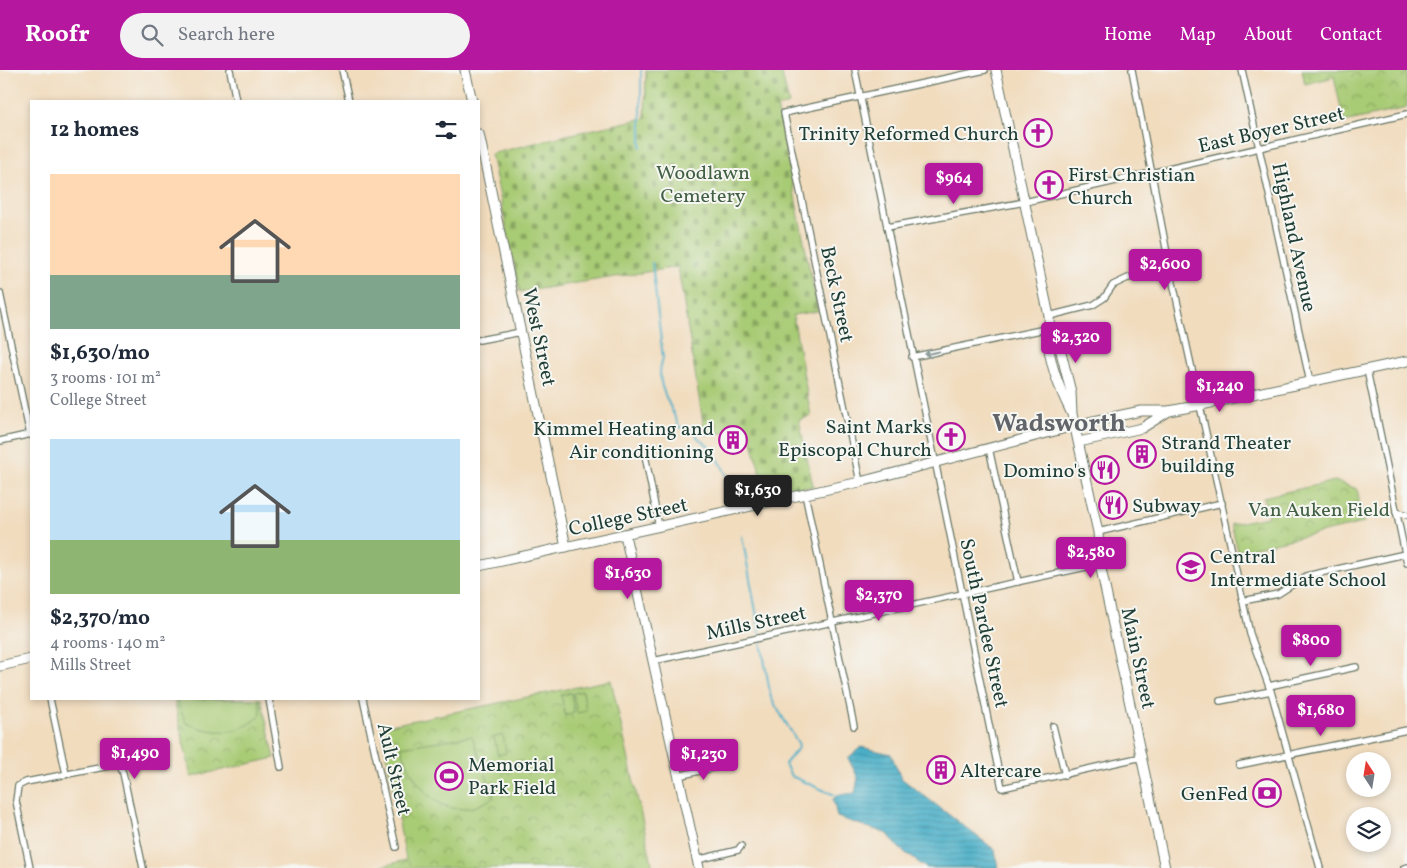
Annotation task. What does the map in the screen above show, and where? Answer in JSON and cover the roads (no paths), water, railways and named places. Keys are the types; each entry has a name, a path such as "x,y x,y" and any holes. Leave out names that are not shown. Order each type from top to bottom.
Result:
{"main road":[{"path":"465,70 472,100"},
{"name":"Main Street","path":"996,70 1049,316 1050,328 1047,336 1053,369 1076,426 1098,532 1100,564 1165,868"},
{"name":"West Street","path":"480,139 566,547"},
{"path":"1079,442 1130,432 1152,423 1169,411 1407,361"},
{"path":"1148,410 1152,416 1152,423"},
{"name":"College Street","path":"480,566 860,482 1076,426 1148,410 1169,411"},
{"path":"626,535 698,864"},
{"path":"0,666 30,659"}],"street":[{"path":"230,70 236,100"},
{"path":"342,70 349,100"},
{"name":"South Pardee Street","path":"855,70 912,357 1002,788 1064,774"},
{"path":"860,96 985,70"},
{"path":"1132,70 1170,269 1202,405 1242,602 1250,634 1270,689 1320,868"},
{"name":"Highland Avenue","path":"1242,70 1310,382"},
{"name":"Beck Street","path":"860,96 784,112 860,482"},
{"name":"East Boyer Street","path":"887,227 1025,202 1407,114"},
{"path":"1049,316 1093,305 1104,298 1113,285 1128,278 1170,269"},
{"path":"0,293 30,429"},
{"path":"912,357 1050,328"},
{"path":"480,340 521,332"},
{"path":"1367,370 1407,563"},
{"path":"0,441 30,434"},
{"path":"989,448 1018,582"},
{"path":"646,460 659,527"},
{"path":"805,494 854,726"},
{"path":"1098,532 1222,503"},
{"path":"1396,512 1407,515"},
{"path":"1242,602 1278,594 1306,576 1405,554"},
{"name":"Mills Street","path":"653,661 1100,564"},
{"path":"1220,701 1356,667"},
{"path":"50,700 66,774"},
{"path":"269,700 281,767"},
{"name":"Ault Street","path":"363,700 396,847"},
{"path":"1053,726 1064,774 1142,757"},
{"path":"1239,765 1407,730"},
{"path":"30,868 16,801 16,789 18,786 26,782 110,765 120,766 143,868"},
{"path":"678,776 725,765"},
{"path":"698,864 738,850 741,846"}],"water":[{"path":"861,747 891,754 901,778 995,850 998,868 926,868 899,848 888,834 837,817 833,799 839,795 855,793 858,778 848,758"}],"waterway":[{"path":"641,70 641,147"},
{"path":"652,263 663,358 660,376 664,393 679,427 694,429 698,438 709,447 718,459 730,486"},
{"path":"742,536 760,633"},
{"path":"761,642 771,698 799,747 785,764 791,776 837,796"}],"place":[{"name":"Trinity Reformed Church","path":"1038,133"},
{"name":"First Christian Church","path":"1049,185"},
{"name":"Saint Marks Episcopal Church","path":"951,437"},
{"name":"Kimmel Heating and Air conditioning","path":"733,440"},
{"name":"Strand Theater building","path":"1142,454"},
{"name":"Domino's","path":"1105,470"},
{"name":"Subway","path":"1113,505"},
{"name":"Central Intermediate School","path":"1191,567"},
{"name":"Altercare","path":"941,770"},
{"name":"Memorial Park Field","path":"449,776"},
{"name":"GenFed","path":"1267,793"}],"district":[{"name":"Wadsworth","path":"1059,422"}],"park label":[{"name":"Woodlawn Cemetery","path":"703,184"},
{"name":"Van Auken Field","path":"1319,509"}]}
